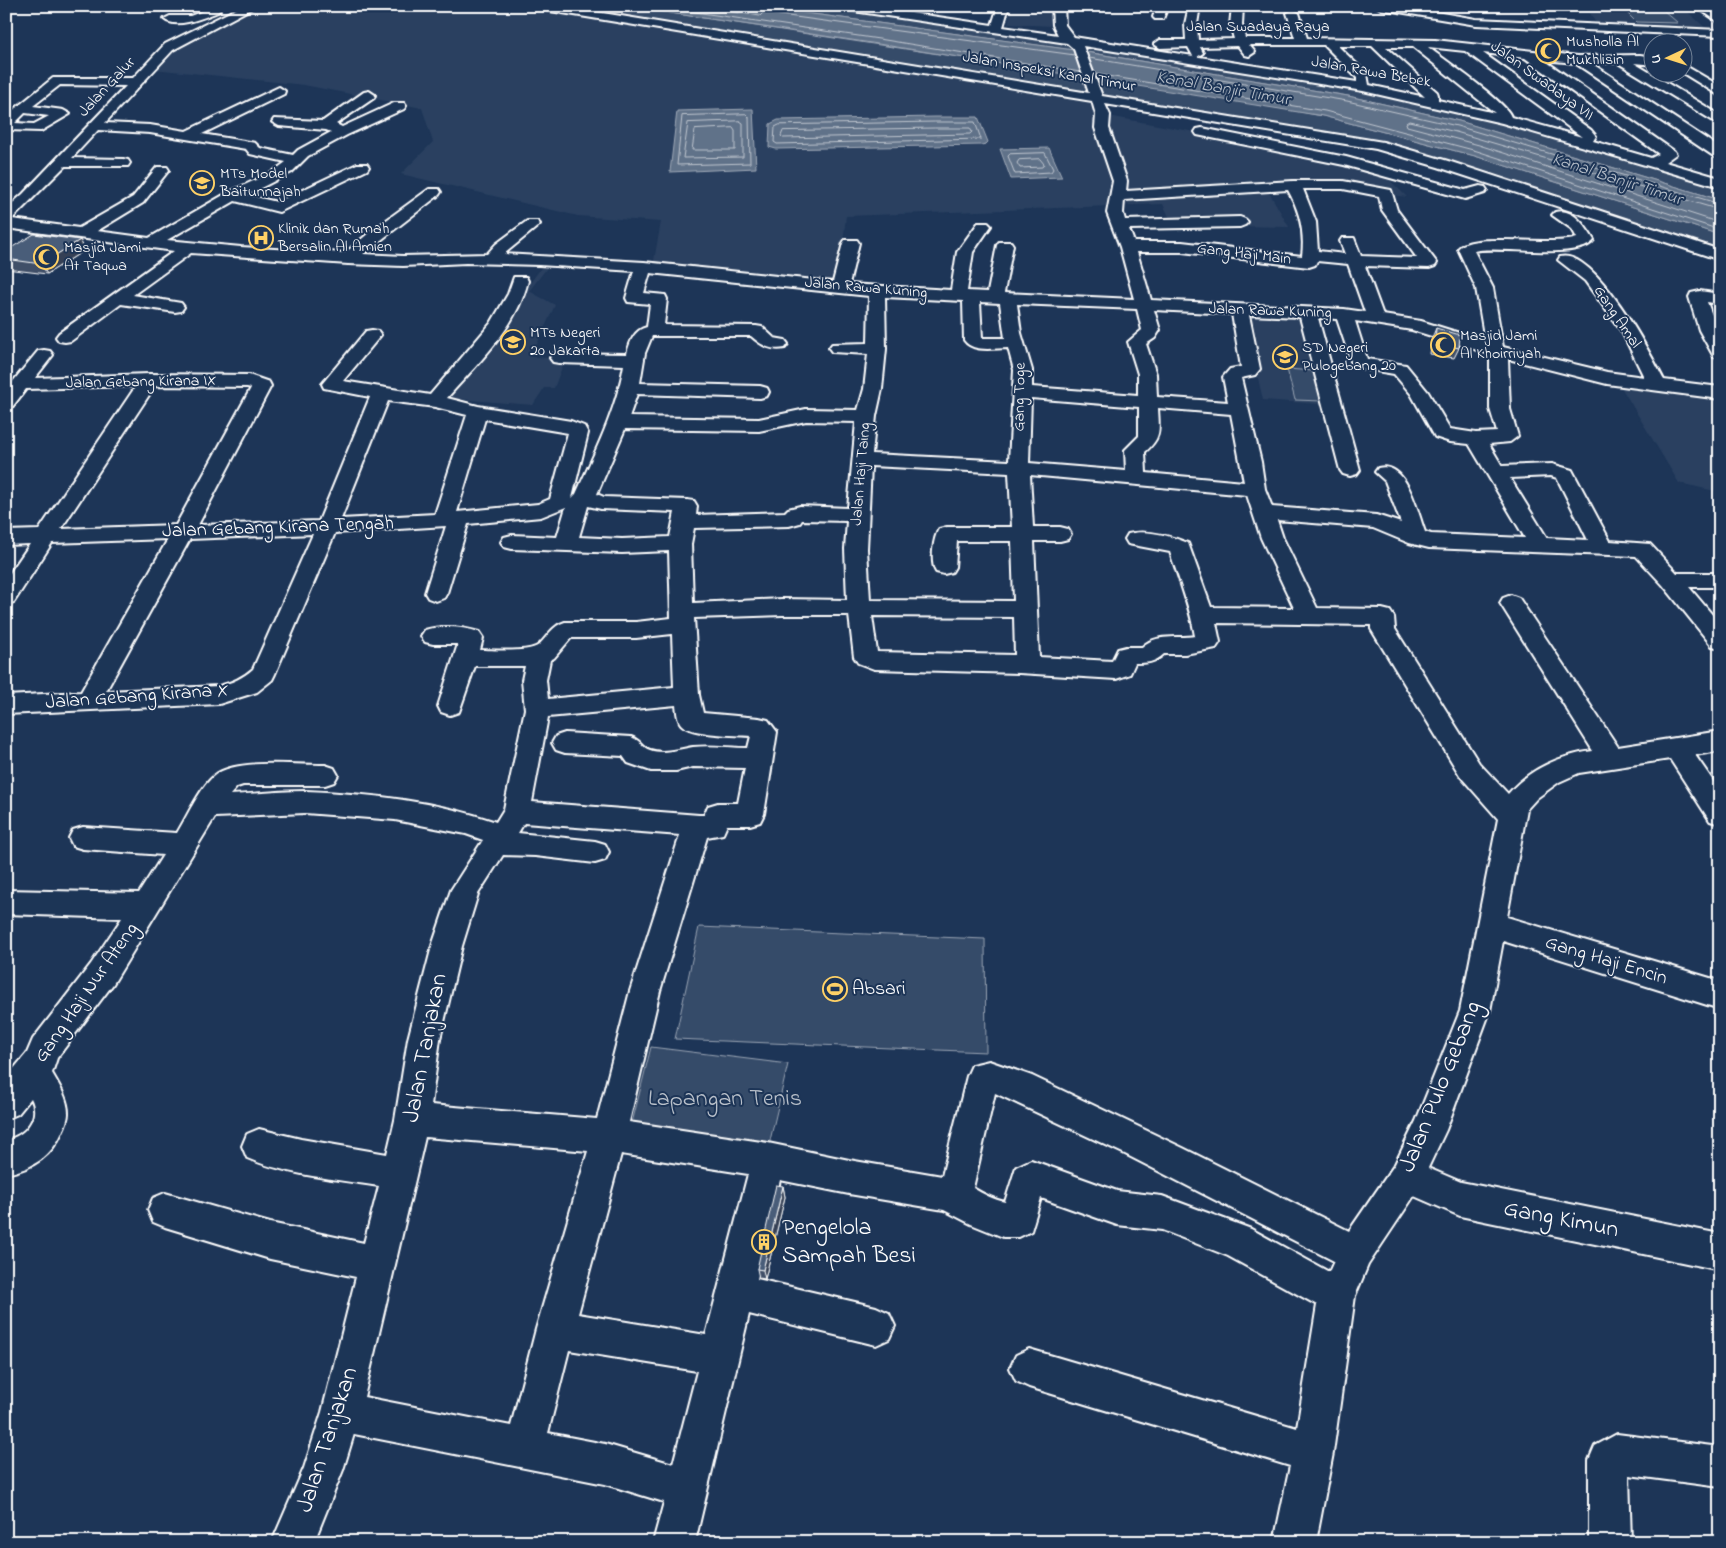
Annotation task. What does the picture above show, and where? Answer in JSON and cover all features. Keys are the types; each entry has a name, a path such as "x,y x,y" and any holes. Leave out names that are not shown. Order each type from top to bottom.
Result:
{"street":[{"path":"170,19 191,19 222,6"},
{"path":"244,6 250,7"},
{"name":"Jalan Inspeksi Kanal Timur","path":"538,6 1098,102 1234,120 1360,142 1402,151 1720,255"},
{"name":"Jalan Rawa Bebek","path":"840,6 936,15 1075,44 1102,46 1364,87 1431,101 1506,120 1720,183"},
{"path":"996,29 1004,6"},
{"path":"1058,6 1059,25 1075,44 1098,102 1102,128 1120,181 1115,213 1128,246 1151,330 1149,334 1137,342 1148,374 1149,436 1135,450 1136,479"},
{"path":"1194,48 1190,25 1195,6"},
{"path":"1238,6 1235,28 1239,40 1256,57"},
{"path":"1476,6 1476,22"},
{"name":"Jalan Galur","path":"6,217 62,162 135,82 173,44 250,7"},
{"path":"1387,7 1430,10 1476,22 1720,33"},
{"path":"1704,8 1720,20"},
{"path":"1293,13 1302,41"},
{"path":"1548,25 1560,38"},
{"path":"1610,28 1630,45 1640,59"},
{"name":"Jalan Swadaya Raya","path":"1102,46 1194,48 1239,40 1281,40 1376,44 1435,44 1581,60 1644,60"},
{"path":"1281,40 1294,52"},
{"path":"1327,42 1363,77 1364,87"},
{"path":"1376,44 1432,95 1431,101"},
{"path":"1417,45 1504,113 1506,120"},
{"path":"1570,47 1580,53 1581,60 1720,154"},
{"name":"Jalan Swadaya VII","path":"1470,48 1586,133 1589,137 1585,142"},
{"path":"1529,55 1669,154 1657,164"},
{"path":"1620,59 1720,121"},
{"path":"1308,65 1316,72 1316,80"},
{"path":"1694,70 1711,72"},
{"path":"1694,75 1720,92"},
{"path":"6,125 23,108 57,81 135,82"},
{"path":"189,135 279,91"},
{"path":"336,129 330,122 369,95"},
{"path":"1098,102 1121,118"},
{"path":"1098,102 1375,157 1480,190 1466,196 1338,159 1187,130"},
{"path":"6,125 36,128 63,114 23,108 7,103"},
{"path":"151,243 232,196 276,176 336,129 399,106"},
{"path":"279,122 336,129"},
{"path":"36,128 34,131 36,133 61,134 91,130 139,128 250,146 255,152 294,160"},
{"path":"62,162 123,163"},
{"path":"232,196 279,207 362,167"},
{"path":"82,233 138,200 162,170"},
{"path":"1117,196 1293,185 1343,185 1386,193 1390,210 1429,263 1392,264 1309,256"},
{"name":"Gang Haji Main","path":"1128,246 1182,247 1310,261 1308,214 1293,185"},
{"path":"348,259 376,235 434,192"},
{"path":"1344,314 1357,360 1366,365 1400,369 1419,392 1442,433 1450,436 1476,439 1503,438 1508,436 1500,410 1497,350 1485,291 1466,249 1483,245 1567,245 1586,240 1578,226 1560,215"},
{"path":"1118,224 1240,222"},
{"name":"Jalan Rawa Kuning","path":"6,223 188,248 348,259 544,261 644,267 877,292 1344,314 1415,325 1497,350 1607,378 1720,393"},
{"path":"491,259 502,247 532,224"},
{"path":"983,226 965,252 964,296 973,340 978,343 1015,343"},
{"path":"1348,241 1376,318"},
{"path":"840,288 851,243"},
{"name":"Gang Toge","path":"1005,245 1002,298 1021,357 1023,370 1019,468 1027,659 1019,664"},
{"path":"65,337 188,248"},
{"name":"Gang Amal","path":"1566,260 1591,278 1630,331 1657,384"},
{"path":"522,299 544,261"},
{"path":"644,267 634,298 659,299 654,330"},
{"path":"435,401 468,363 513,303 519,293 520,281"},
{"name":"Jalan Haji Taing","path":"877,292 877,349 873,388 866,416 857,515 856,555 859,607 866,656 874,660 1019,664"},
{"path":"1720,299 1697,297 1708,330 1720,353"},
{"path":"118,298 175,307"},
{"path":"1240,310 1251,369 1249,372 1236,373 1232,377 1255,489 1272,538 1310,615"},
{"path":"1308,313 1350,470"},
{"path":"566,544 577,505 585,497 618,423 630,388 634,360 644,334 654,330 754,331 768,342 779,344"},
{"path":"372,335 331,384 381,394 435,401 478,412 571,427 577,430 578,433 561,500 550,508"},
{"path":"838,348 877,349"},
{"path":"6,402 44,355"},
{"path":"559,358 634,360"},
{"path":"6,597 148,380"},
{"name":"Jalan Gebang Kirana IX","path":"20,384 148,380 249,381 262,386 183,532"},
{"path":"630,388 760,392"},
{"path":"1023,392 1149,400 1239,409"},
{"path":"263,674 327,527 381,394"},
{"path":"436,593 478,412"},
{"path":"618,423 760,426 806,415 866,416"},
{"path":"1476,439 1541,546"},
{"path":"861,459 1019,468 1255,489"},
{"path":"1496,472 1552,470 1565,474 1603,548"},
{"path":"1385,472 1394,478 1417,538"},
{"path":"208,807 305,802 395,810 505,830 713,826 718,814 750,814 764,732 762,729 693,721 691,719 687,695 682,617 682,533 685,505 601,503 585,497"},
{"name":"Jalan Gebang Kirana Tengah","path":"6,538 327,527 452,520 550,508"},
{"path":"944,567 947,511"},
{"path":"512,542 622,546 682,533 789,519 793,518 794,514 800,512 857,515"},
{"path":"1263,513 1376,522 1417,538 1440,542 1642,549 1671,580 1720,640"},
{"path":"88,702 183,532"},
{"path":"947,534 1060,534"},
{"path":"1019,664 1122,668 1126,655 1148,654 1158,646 1186,646 1206,643 1208,639 1203,615 1192,591 1180,548 1167,543 1136,539"},
{"path":"1671,580 1720,580"},
{"path":"1510,603 1610,756"},
{"path":"466,658 526,658 538,655 546,652 565,630 630,630 682,617 782,607 1024,609"},
{"path":"1203,615 1382,617 1383,629 1470,770 1512,817"},
{"path":"433,636 462,636 471,638 450,706"},
{"name":"Jalan Tanjakan","path":"293,1542 323,1470 341,1412 412,1120 424,1039 457,912 465,890 505,830 537,709 534,680 538,655"},
{"name":"Jalan Gebang Kirana X","path":"6,705 219,695 247,688 263,674"},
{"path":"537,709 687,695"},
{"name":"Jalan Pulo Gebang","path":"1295,1542 1313,1452 1337,1296 1356,1253 1406,1176 1429,1130 1475,1011 1493,926 1514,806 1524,792 1540,779 1556,770 1577,763 1610,756 1720,741"},
{"path":"565,742 631,747 637,756 651,761 676,761 693,757 760,758"},
{"path":"1676,747 1720,813"},
{"name":"Gang Haji Nur Ateng","path":"6,1103 40,1062 44,1050 102,974 223,784 234,777 325,775"},
{"path":"525,1448 554,1329 609,1136 645,991 695,830 699,826"},
{"path":"505,830 536,845 595,852"},
{"path":"83,838 184,845"},
{"path":"6,902 121,907 147,905"},
{"name":"Gang Haji Encin","path":"1493,926 1720,995"},
{"path":"6,1157 29,1150 40,1140 49,1124 50,1102 36,1074 40,1062"},
{"path":"949,1194 957,1185 983,1076 990,1075 1137,1141 1356,1253"},
{"path":"412,1120 609,1136 768,1160 849,1177 949,1194 985,1212 1014,1221 1019,1219 1028,1179 1031,1177 1117,1208 1162,1213 1238,1242 1337,1296"},
{"path":"259,1146 301,1156 399,1172"},
{"path":"674,1542 768,1160"},
{"name":"Gang Kimun","path":"1406,1176 1460,1199 1720,1252"},
{"path":"165,1210 226,1229 302,1249 378,1263"},
{"path":"735,1292 876,1326"},
{"path":"554,1329 719,1356"},
{"path":"1030,1368 1313,1452"},
{"path":"341,1412 605,1464 688,1489"},
{"path":"1610,1542 1608,1460 1613,1455 1720,1467"}],"shaded area":[{"path":"256,6 534,6 1095,99 1103,115 1271,146 1379,170 1407,197 1329,187 1266,187 1289,227 1173,225 1163,204 846,216 838,288 653,266 661,222 578,216 401,174 433,142 422,108 304,85 154,69 168,52"},
{"path":"1586,6 1681,6 1709,31 1597,25"},
{"path":"1011,9 1049,11 1053,26 1008,24"},
{"name":"MTs Negeri 20 Jakarta","path":"544,264 550,264 529,291 555,305 531,357 565,359 554,388 544,388 533,405 446,398"},
{"name":"SD Negeri Pulogebang 20","path":"1243,313 1305,315 1332,405 1263,400"},
{"path":"1615,377 1720,394 1720,492 1679,483"}],"green space":[{"path":"538,6 625,6 1193,93 1323,116 1475,156 1720,235 1720,255 1398,150"},
{"path":"755,6 839,6 1431,101 1720,184 1720,200 1459,121 1348,96 1087,52"},
{"path":"1622,8 1662,9 1678,23 1636,22"},
{"path":"1287,369 1314,371 1322,401 1295,400"},
{"name":"Absari","path":"699,927 985,939 986,1052 675,1039"},
{"name":"Lapangan Tenis","path":"651,1047 788,1064 768,1149 631,1127"}],"water":[{"name":"Kanal Banjir Timur","path":"623,6 755,6 1074,50 1348,96 1459,121 1720,200 1720,235 1475,156 1323,116 878,44"},
{"path":"753,109 756,168 670,172 677,111"},
{"path":"978,117 988,142 981,145 776,149 769,147 770,124 778,120"},
{"path":"1049,148 1062,177 1011,179 1000,149"}],"building":[{"path":"34,234 80,240 41,264 6,259 6,251"},
{"path":"1436,328 1460,335 1459,348 1435,343"},
{"path":"776,1185 783,1186 763,1270 757,1269"}],"place":[{"name":"Musholla Al Mukhlisin","path":"1548,51"},
{"name":"MTs Model Baitunnajah","path":"202,183"},
{"name":"Klinik dan Rumah Bersalin Al Amien","path":"261,238"},
{"name":"Masjid Jami At Taqwa","path":"46,257"},
{"name":"MTs Negeri 20 Jakarta","path":"513,342"},
{"name":"Masjid Jami Al Khoirriyah","path":"1443,345"},
{"name":"SD Negeri Pulogebang 20","path":"1285,357"},
{"name":"Absari","path":"835,989"},
{"name":"Pengelola Sampah Besi","path":"764,1242"}]}
